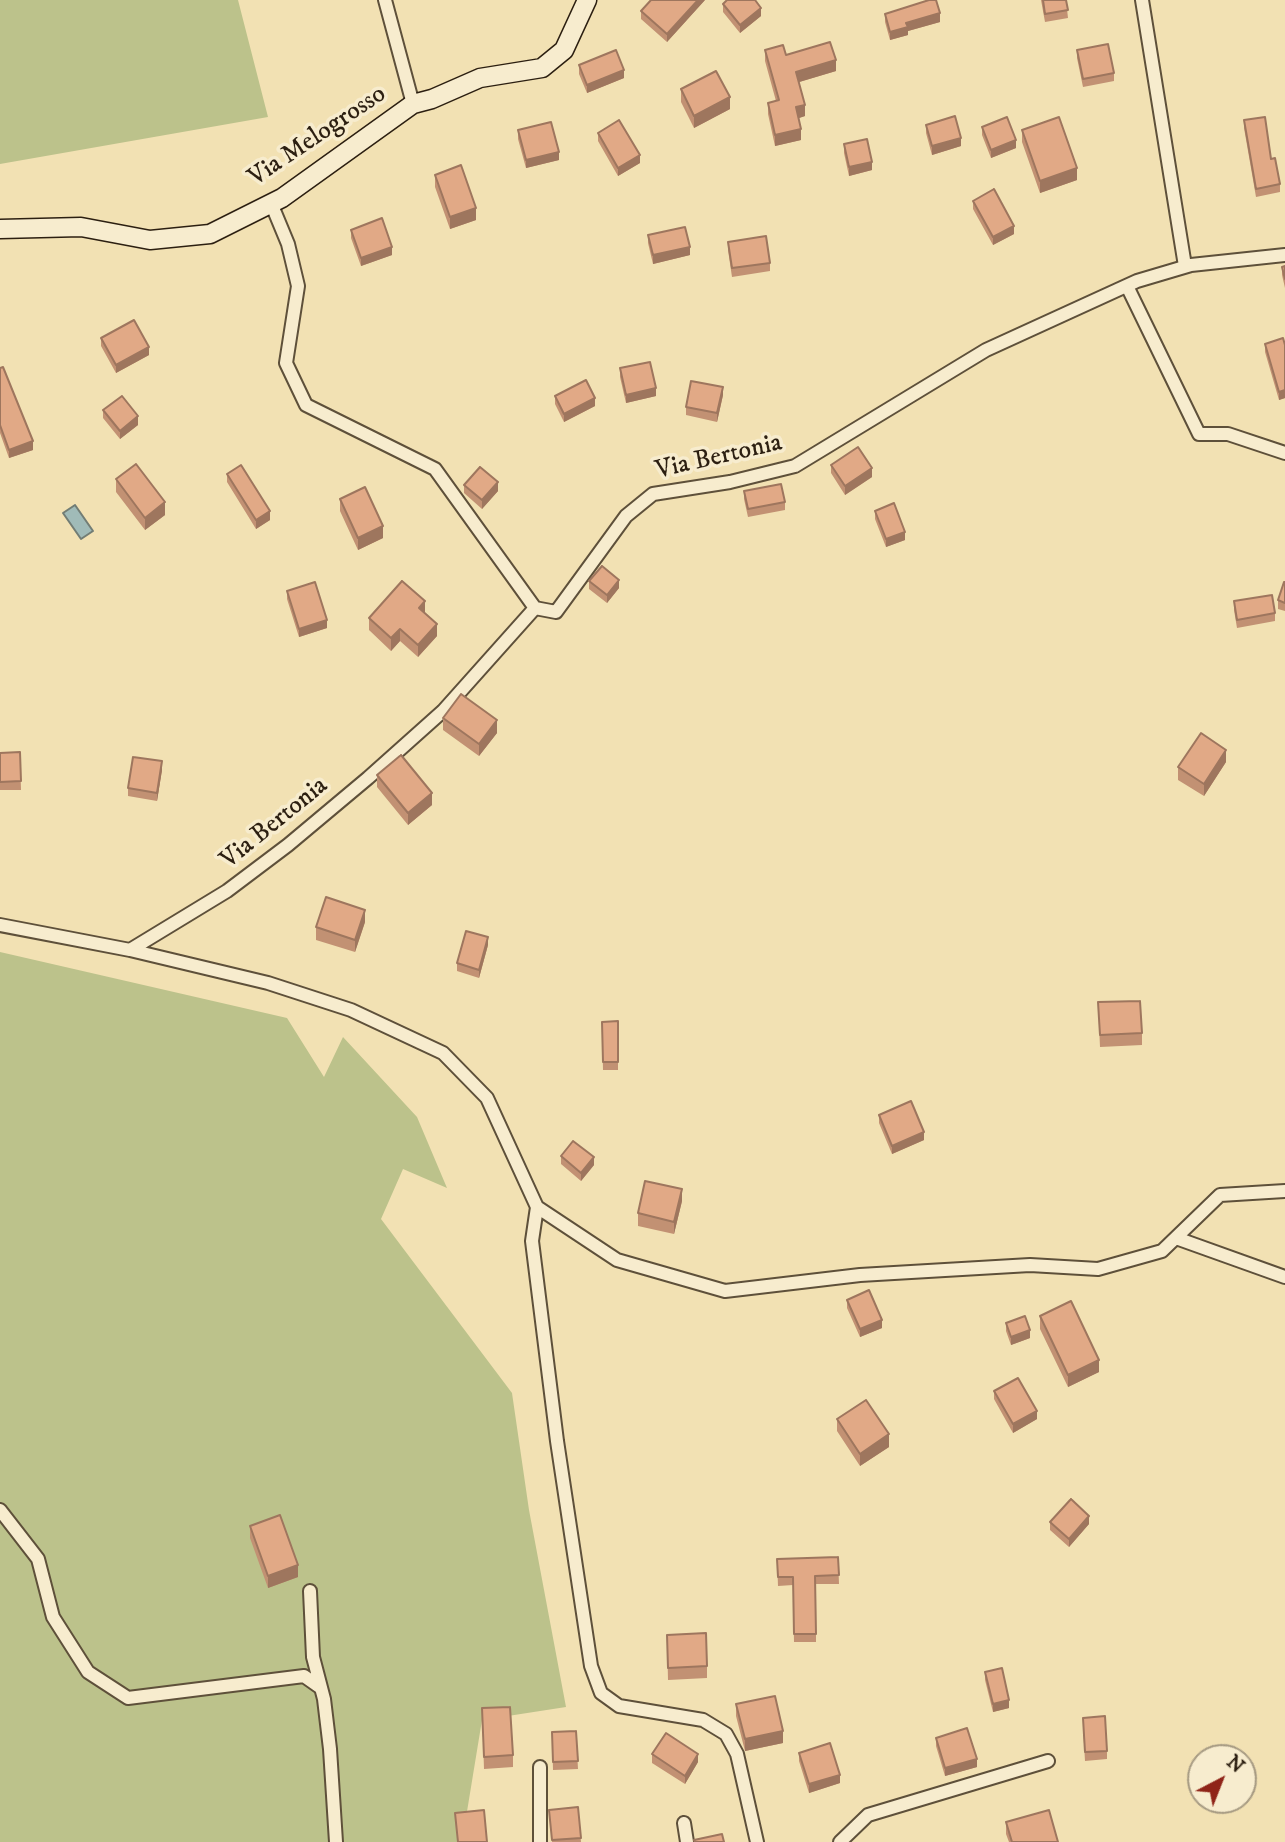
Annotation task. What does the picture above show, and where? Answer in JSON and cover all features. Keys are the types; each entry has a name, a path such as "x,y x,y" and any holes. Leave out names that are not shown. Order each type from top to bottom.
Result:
{"street":[{"path":"385,0 413,104"},
{"name":"Via Melogrosso","path":"0,229 81,227 150,240 210,234 271,203 413,104 432,99 480,78 542,68 564,50 587,0"},
{"path":"1142,0 1185,267"},
{"path":"271,203 288,244 298,286 286,363 306,405 435,468 536,608"},
{"name":"Via Bertonia","path":"131,950 227,891 338,803 443,711 536,608 556,612 626,516 653,494 730,482 795,466 986,350 1126,286 1185,267 1285,255"},
{"path":"1126,286 1199,435 1228,434 1285,453"},
{"path":"0,925 131,950 268,983 351,1010 443,1053 487,1098 537,1207 533,1241 557,1441 591,1666 601,1693 619,1706 703,1720 726,1734 737,1754 757,1842"},
{"path":"537,1207 617,1260 725,1291 899,1272 1030,1265 1098,1269 1162,1251 1220,1195 1285,1191"},
{"path":"1176,1238 1285,1277"},
{"path":"0,1510 38,1559 53,1617 88,1672 128,1698 304,1676 321,1688"},
{"path":"310,1591 313,1657 321,1688 330,1749 336,1842"},
{"path":"840,1842 868,1815 1048,1760"},
{"path":"540,1767 540,1842"},
{"path":"684,1823 687,1842"}],"green space":[{"path":"0,0 238,0 268,117 0,164"},
{"path":"0,952 287,1018 324,1077 343,1037 417,1117 447,1188 403,1169 381,1219 512,1393 529,1510 566,1707 482,1720 462,1842 0,1842"}],"water":[{"path":"75,505 93,531 81,539 63,513"}],"building":[{"path":"651,0 698,0 667,34 641,11"},
{"path":"727,0 755,0 761,8 740,25 723,4"},
{"path":"936,0 940,13 906,23 908,27 890,32 885,14"},
{"path":"1043,0 1066,0 1068,10 1045,14"},
{"path":"830,42 836,60 796,72 805,105 796,107 801,129 775,135 768,103 779,100 765,50 783,45 786,55"},
{"path":"1108,44 1114,73 1083,79 1077,50"},
{"path":"616,50 624,70 587,85 579,65"},
{"path":"716,71 730,97 694,116 681,89"},
{"path":"955,116 961,138 932,146 926,125"},
{"path":"1007,117 1016,140 991,150 982,127"},
{"path":"1059,117 1077,168 1040,181 1022,130"},
{"path":"1265,117 1271,159 1275,158 1280,184 1256,189 1244,120"},
{"path":"619,120 640,155 618,168 598,133"},
{"path":"551,122 559,152 526,160 518,130"},
{"path":"867,139 872,162 849,167 844,144"},
{"path":"461,165 476,208 450,217 435,175"},
{"path":"994,189 1014,226 993,237 973,201"},
{"path":"382,218 392,247 361,258 351,230"},
{"path":"685,227 690,247 653,255 648,235"},
{"path":"766,236 770,263 732,268 728,242"},
{"path":"134,320 149,347 116,365 101,338"},
{"path":"1283,338 1285,390 1279,392 1265,344"},
{"path":"650,362 656,388 626,395 620,368"},
{"path":"3,367 33,441 9,450 0,425 0,368"},
{"path":"586,380 595,398 564,414 555,396"},
{"path":"691,381 723,387 717,413 686,407"},
{"path":"122,396 138,416 120,431 103,410"},
{"path":"858,447 872,468 845,486 831,465"},
{"path":"136,464 165,502 145,518 116,479"},
{"path":"241,465 270,511 256,520 227,474"},
{"path":"480,467 498,482 482,500 464,485"},
{"path":"781,484 785,502 748,509 744,491"},
{"path":"365,487 383,526 358,538 340,499"},
{"path":"894,503 905,532 886,539 875,511"},
{"path":"602,566 619,580 607,595 589,581"},
{"path":"402,581 425,601 419,608 437,624 418,645 400,629 391,638 369,618"},
{"path":"315,582 327,620 299,629 287,591"},
{"path":"1285,582 1285,603 1278,600"},
{"path":"1272,595 1275,613 1237,620 1234,601"},
{"path":"461,694 497,720 479,744 443,718"},
{"path":"1201,733 1226,750 1204,784 1178,767"},
{"path":"20,752 21,781 0,782 0,753"},
{"path":"401,755 432,793 408,813 377,775"},
{"path":"133,757 162,761 157,793 128,788"},
{"path":"326,897 365,910 355,940 316,927"},
{"path":"466,931 488,937 479,970 457,963"},
{"path":"1140,1001 1142,1033 1100,1035 1098,1002"},
{"path":"618,1021 618,1062 603,1062 602,1022"},
{"path":"911,1101 924,1132 892,1146 879,1115"},
{"path":"573,1141 594,1157 581,1173 561,1156"},
{"path":"645,1181 682,1189 674,1222 638,1213"},
{"path":"869,1290 882,1320 860,1329 847,1300"},
{"path":"1071,1301 1099,1360 1068,1375 1040,1316"},
{"path":"1025,1316 1030,1330 1011,1337 1006,1323"},
{"path":"1018,1378 1037,1411 1013,1424 994,1391"},
{"path":"866,1400 889,1434 860,1454 837,1419"},
{"path":"1071,1499 1089,1516 1069,1539 1050,1522"},
{"path":"280,1515 298,1565 268,1576 250,1526"},
{"path":"838,1557 839,1575 815,1576 816,1634 794,1634 793,1577 778,1577 777,1559"},
{"path":"706,1633 707,1666 668,1668 667,1635"},
{"path":"1002,1668 1009,1700 993,1704 985,1672"},
{"path":"775,1696 783,1731 745,1739 736,1704"},
{"path":"510,1707 513,1755 484,1757 482,1708"},
{"path":"1105,1716 1107,1751 1085,1752 1083,1718"},
{"path":"967,1728 977,1759 945,1768 936,1738"},
{"path":"576,1731 578,1761 553,1762 552,1732"},
{"path":"666,1733 698,1754 685,1776 652,1754"},
{"path":"830,1743 840,1775 809,1784 799,1753"},
{"path":"578,1807 581,1838 552,1840 549,1810"},
{"path":"484,1810 487,1842 458,1842 455,1813"},
{"path":"1049,1810 1058,1842 1012,1842 1006,1822"},
{"path":"722,1834 724,1842 694,1840"}]}
